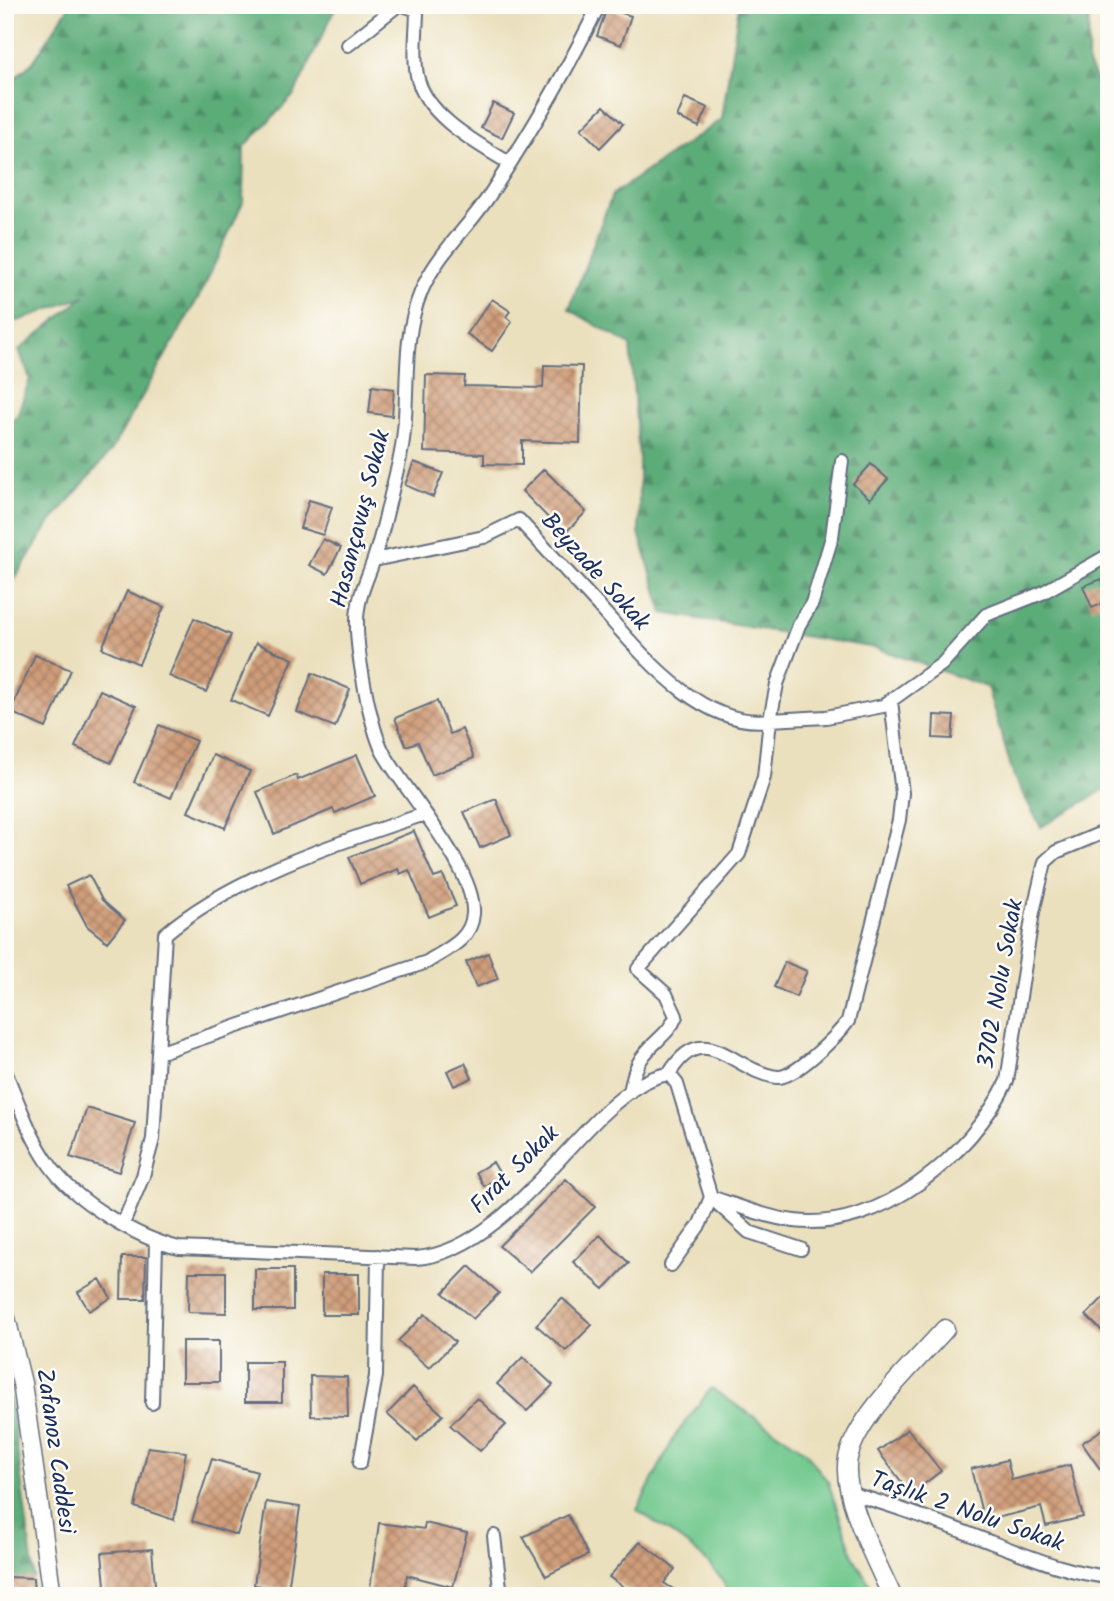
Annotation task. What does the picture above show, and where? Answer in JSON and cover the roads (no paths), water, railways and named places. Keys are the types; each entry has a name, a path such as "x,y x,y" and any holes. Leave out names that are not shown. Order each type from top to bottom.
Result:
{"street":[{"path":"348,45 400,5 417,10 417,76 433,106 459,132 509,163"},
{"name":"Hasançavuş Sokak","path":"158,1053 427,962 466,937 473,916 472,897 462,871 382,750 369,707 356,621 363,584 374,560 404,441 410,322 422,289 441,257 488,198 561,79 598,5"},
{"path":"630,1092 636,1066 645,1053 671,1030 676,1016 666,994 638,969 739,855 764,777 769,720 777,684 799,625 812,603 832,537 842,461"},
{"name":"Beyzade Sokak","path":"374,560 484,537 519,520 660,675 712,709 750,723 769,720"},
{"path":"769,720 826,717 883,706 942,664 986,615 1042,593 1109,555"},
{"path":"801,1249 749,1232 711,1197 677,1084 669,1074 680,1056 693,1048 705,1047 757,1071 778,1077 789,1076 840,1033 848,1021 900,820 902,793 891,701"},
{"path":"122,1224 143,1176 153,1139 165,934 213,898 317,852 425,814"},
{"name":"3702 Nolu Sokak","path":"711,1197 795,1221 843,1218 883,1203 919,1185 928,1177 972,1136 995,1105 1007,1081 1033,912 1045,862 1056,852 1109,830"},
{"name":"Fırat Sokak","path":"5,1071 25,1119 49,1164 70,1189 122,1224 156,1242 179,1248 434,1257 470,1242 522,1199 568,1147 630,1092 655,1076 669,1074"},
{"path":"671,1265 700,1224 711,1197"},
{"path":"152,1403 156,1242"},
{"path":"360,1463 376,1376 378,1256"},
{"name":"Zafanoz Caddesi","path":"5,1314 22,1383 52,1596"},
{"path":"892,1596 855,1511 847,1460 858,1429 945,1329"},
{"name":"Taşlık 2 Nolu Sokak","path":"852,1494 900,1508 1040,1560 1088,1575 1109,1577"},
{"path":"494,1536 501,1596"}]}
